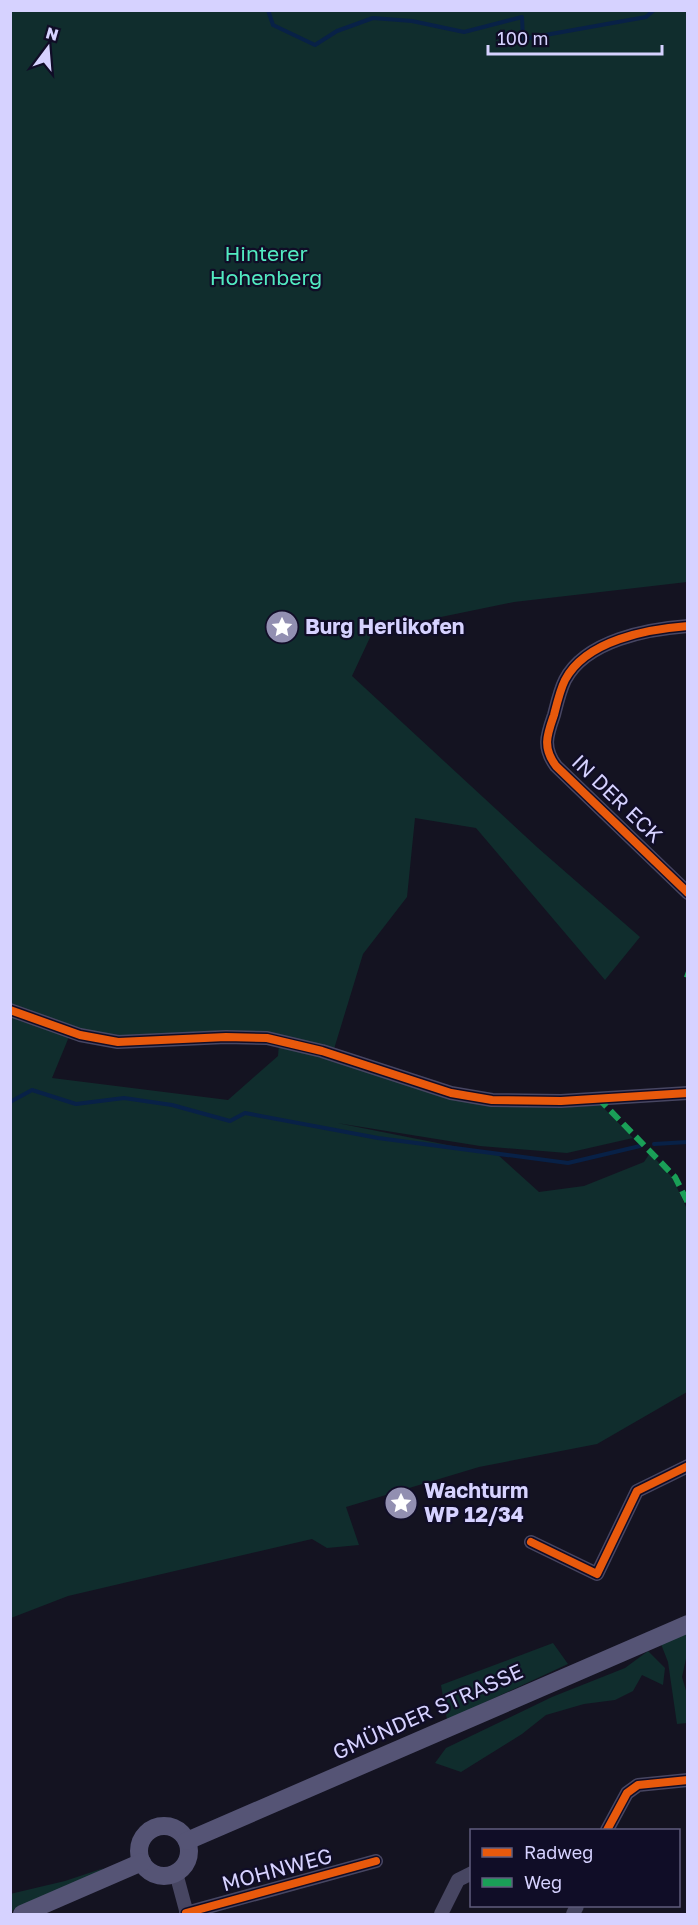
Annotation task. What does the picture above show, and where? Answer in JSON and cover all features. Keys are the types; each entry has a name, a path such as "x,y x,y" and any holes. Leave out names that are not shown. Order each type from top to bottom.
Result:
{"main road":[{"name":"GMÜNDER STRASSE","path":"187,1841 687,1624"},
{"path":"162,1827 177,1830 187,1841 189,1856 182,1869 176,1873 160,1876 153,1873 142,1862 140,1854 143,1839 154,1829 162,1827"},
{"path":"22,1914 142,1862"}],"street":[{"name":"IN DER ECK","path":"687,626 655,629 622,638 582,660 566,679 546,736 548,756 556,766 687,893"},
{"path":"10,1010 80,1035 118,1042 226,1036 267,1038 322,1051 451,1093 492,1100 561,1101 687,1093"},
{"path":"531,1542 597,1574 637,1491 687,1466"},
{"path":"608,1829 627,1793 638,1785 687,1780"},
{"name":"MOHNWEG","path":"186,1914 376,1861"},
{"path":"176,1873 186,1914"},
{"path":"441,1914 458,1880 470,1874"}],"green space":[{"name":"Hinterer Hohenberg","path":"11,11 687,11 687,582 514,602 373,631 352,676 538,848 640,937 605,980 476,828 415,818 407,897 363,954 334,1049 292,1039 137,1037 73,1027 52,1078 228,1100 278,1056 279,1044 446,1093 597,1101 633,1138 567,1153 480,1146 337,1123 498,1155 539,1192 584,1186 644,1162 650,1153 672,1177 687,1209 687,1392 597,1444 479,1467 346,1507 359,1545 327,1548 312,1539 68,1596 11,1618"},
{"path":"687,1633 687,1654 682,1677 687,1694 687,1723 677,1724 668,1662 661,1644"},
{"path":"553,1643 568,1664 447,1720 441,1685"},
{"path":"648,1651 665,1668 663,1685 642,1675 633,1691 615,1700 584,1704 546,1715 522,1734 461,1772 435,1763 446,1748 552,1697 625,1668"},
{"path":"104,1868 82,1881 11,1911 10,1894 65,1881"}],"waterway":[{"path":"268,10 273,25 315,45 337,31 373,18 412,21 464,32 522,17 523,39 646,17 654,10"},
{"path":"10,1102 32,1090 76,1104 124,1098 172,1105 230,1121 245,1113 378,1138 568,1163 640,1146"},
{"path":"654,1144 688,1142"}],"marked path":[{"path":"598,1098 675,1177 688,1203"}],"cycle path":[{"path":"688,626 655,630 619,639 587,655 565,680 547,741 549,753 556,766 688,893"},
{"path":"10,1010 80,1035 118,1042 226,1037 267,1038 322,1051 451,1093 492,1100 561,1101 688,1093"},
{"path":"531,1542 597,1574 637,1491 688,1466"},
{"path":"608,1829 627,1793 638,1785 688,1780"},
{"path":"186,1913 376,1861"}],"place":[{"name":"Burg Herlikofen","path":"282,627"},
{"name":"Wachturm WP 12/34","path":"401,1503"}]}
